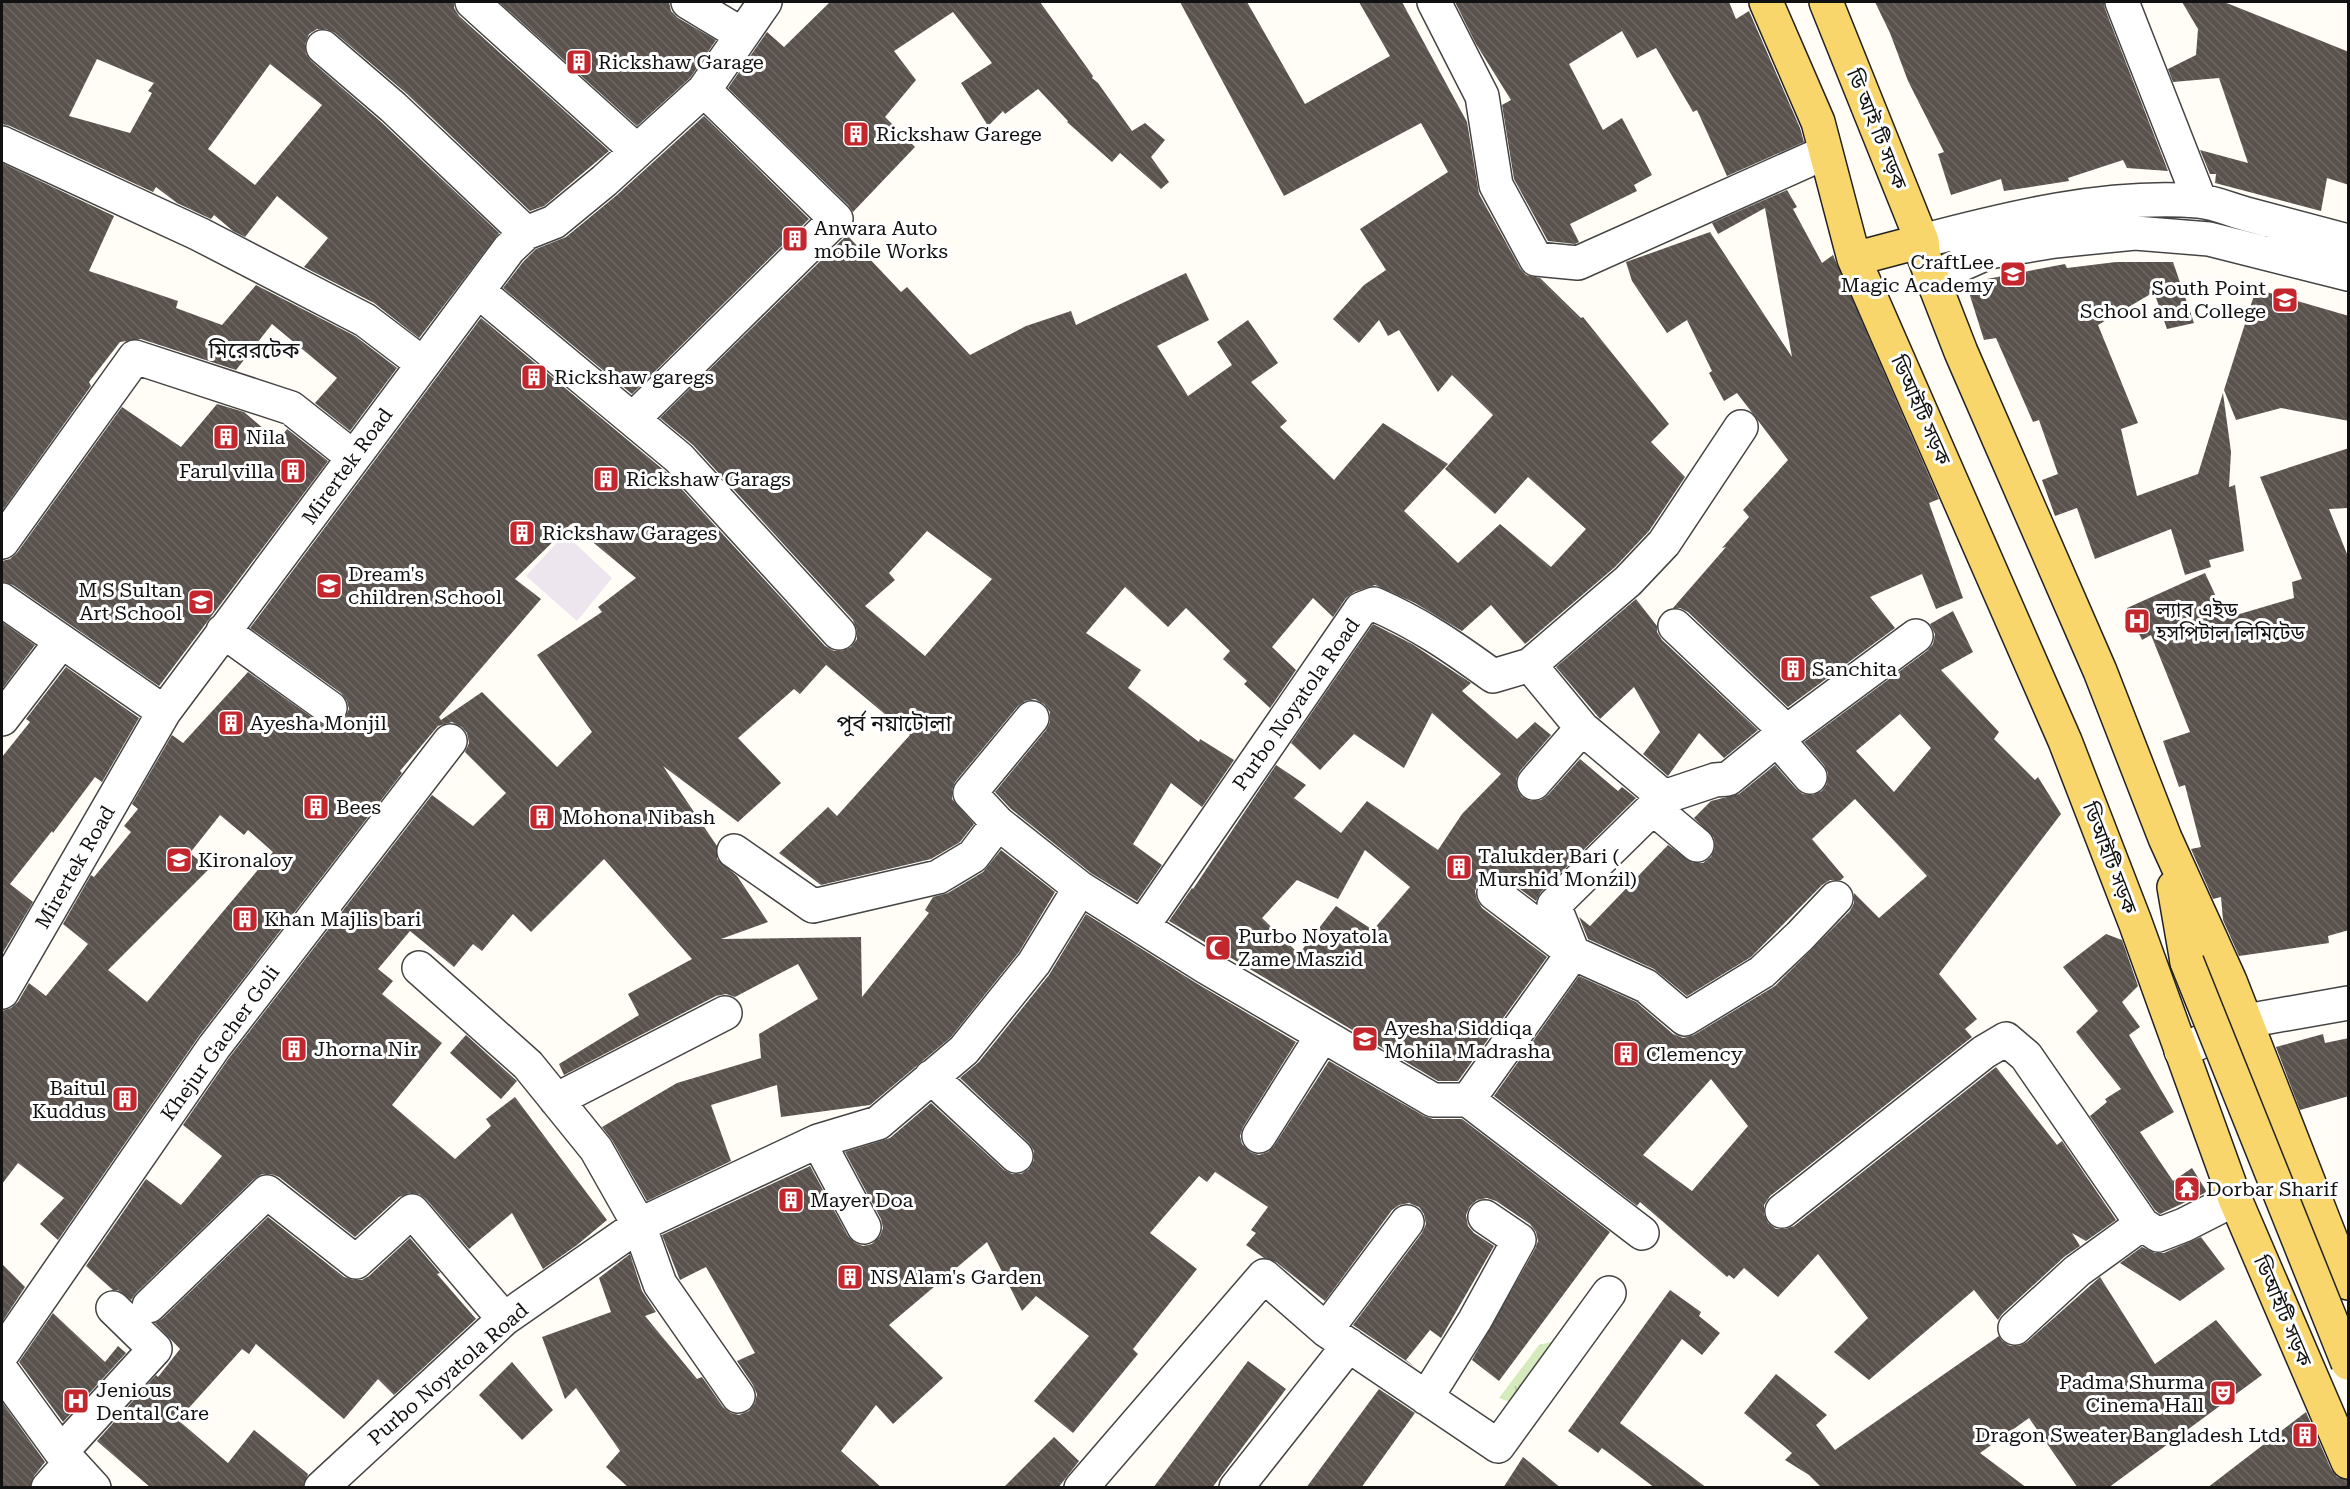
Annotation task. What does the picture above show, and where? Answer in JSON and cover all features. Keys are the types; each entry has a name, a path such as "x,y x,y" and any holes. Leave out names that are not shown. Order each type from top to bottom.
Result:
{"main road":[{"path":"1766,2 1818,122 1824,153 1854,260 1927,261 1961,352 2100,671 2165,838 2246,1021 2349,1283"},
{"name":"ডি আই টি সড়ক","path":"1826,2 1927,261"},
{"name":"ডিআইটি সড়ক","path":"1854,260 2065,741 2135,922 2235,1199 2349,1462"},
{"path":"2165,838 2187,962 2349,1363"}],"street":[{"path":"472,2 637,151"},
{"path":"688,2 741,34"},
{"name":"Mirertek Road","path":"2,992 164,712 509,249 526,233 554,222 704,90 765,2"},
{"path":"1434,2 1482,96 1496,185 1536,259 1578,263 1824,153"},
{"path":"2122,2 2200,201"},
{"path":"323,47 393,107 526,233"},
{"path":"633,419 836,219 704,90"},
{"path":"2,143 199,234 365,320 423,364"},
{"path":"1927,261 1974,227 2069,209 2135,201 2200,201 2349,241"},
{"path":"1927,261 1951,269 1989,252 2055,241 2135,233 2209,239 2349,274"},
{"path":"478,291 687,465 839,633"},
{"path":"2,542 135,357 291,408 354,457"},
{"name":"Purbo Noyatola Road","path":"1142,927 1361,609 1374,604 1411,620 1445,641 1493,676 1530,665 1628,581 1664,543 1741,427"},
{"path":"2,600 164,712"},
{"path":"1675,626 1782,736 1810,777"},
{"path":"223,631 330,708"},
{"path":"1573,953 1554,905 1659,803 1715,780 1728,779 1916,636"},
{"path":"2,719 60,642"},
{"path":"1530,665 1582,728 1659,803 1697,845"},
{"path":"1032,718 970,793 998,823 1080,888 1322,1036 1433,1100 1468,1100 1642,1233"},
{"path":"1534,783 1582,728"},
{"name":"Khejur Gacher Goli","path":"2,1354 214,1047 450,741"},
{"path":"781,915 938,877 973,856 998,823"},
{"path":"734,851 813,906"},
{"name":"Purbo Noyatola Road","path":"321,1488 504,1319 640,1230 818,1141 878,1123 964,1050 1034,963 1080,888"},
{"path":"1494,893 1573,953 1646,986 1685,1019 1762,972 1836,898"},
{"path":"1468,1100 1573,953"},
{"path":"419,968 528,1065 596,1149 640,1230 660,1284 738,1396"},
{"path":"2181,1051 2246,1021 2349,1004"},
{"path":"556,1100 725,1013"},
{"path":"1259,1136 1322,1036"},
{"path":"1782,1211 1984,1052 2006,1039 2026,1056 2142,1224 2158,1235 2184,1225 2235,1199"},
{"path":"931,1077 1016,1156"},
{"path":"818,1141 864,1227"},
{"path":"149,1306 267,1192 356,1262 412,1211 504,1319"},
{"path":"1426,1398 1475,1320 1519,1240 1485,1217"},
{"path":"1236,1488 1337,1337 1407,1222"},
{"path":"2015,1328 2077,1271 2142,1224"},
{"path":"1081,1488 1264,1276 1337,1337 1498,1446 1609,1293"},
{"path":"48,1488 66,1457 154,1349 113,1308"},
{"path":"2,1371 66,1457 94,1488"}],"shaded area":[{"name":"Rickshaw Garages","path":"565,534 612,578 577,621 526,576"}],"green space":[{"path":"1567,1338 1513,1403 1499,1398 1539,1345"}],"building":[{"path":"2,2 454,2 454,8 459,16 609,151 544,206 530,211 406,93 335,33 326,29 317,29 309,34 305,44 306,54 311,61 380,121 499,233 419,338 374,303 304,267 328,238 277,196 245,237 233,231 214,215 211,219 177,203 156,187 153,192 2,124","holes":["97,59 154,83 148,91 152,93 130,133 69,116","270,64 322,105 255,185 208,149"]},
{"path":"499,2 669,2 671,11 678,18 716,40 690,78 637,126"},
{"path":"830,2 1040,2 1132,131 1145,123 1165,140 1151,157 1169,182 1161,189 1120,153 1112,162 1067,122 1038,89 1005,114 1003,111 988,126 961,83 992,63 953,12 894,51 916,80 885,117 915,147 853,212 728,88 767,32 784,47"},
{"path":"1180,2 1247,2 1305,104 1390,56 1359,2 1402,2 1467,122 1479,194 1520,268 1526,275 1540,278 1581,318 1583,317 1669,424 1651,442 1685,477 1649,531 1615,567 1525,644 1491,605 1462,631 1415,603 1375,585 1354,592 1346,598 1333,617 1313,598 1272,647 1296,670 1270,708 1244,684 1247,681 1223,659 1230,651 1186,608 1168,627 1125,587 1086,633 1141,670 1128,688 1199,742 1200,739 1234,760 1202,807 1171,783 1133,844 1162,865 1137,901 1091,873 1011,809 995,792 1050,722 1050,712 1044,704 1035,699 1025,701 1018,706 955,782 952,799 974,824 960,842 931,859 821,885 779,853 828,807 837,816 910,735 826,665 800,694 794,689 738,738 781,783 738,822 663,766 717,846 717,859 737,876 768,922 721,939 861,937 862,997 929,913 925,910 933,897 948,893 983,872 1001,850 1055,892 1019,952 951,1037 870,1105 781,1117 777,1085 711,1105 731,1161 647,1201 602,1127 677,1083 761,1058 759,1034 818,999 798,964 735,997 726,994 716,996 564,1075 559,1064 639,1015 628,994 692,959 604,859 531,932 513,914 482,951 473,944 454,967 410,931 378,969 393,981 382,994 442,1043 392,1105 455,1159 491,1126 486,1119 515,1097 607,1220 543,1269 512,1213 469,1249 426,1199 419,1194 409,1193 399,1197 355,1237 279,1177 262,1174 254,1179 131,1300 118,1290 113,1290 86,1266 146,1179 181,1205 222,1156 183,1125 229,1058 432,795 473,826 506,793 465,752 469,743 467,733 462,727 452,722 438,726 400,771 402,773 199,1036 58,1240 40,1224 64,1198 18,1163 2,1184 2,1011 18,1002 29,983 46,996 88,944 63,924 91,875 94,877 131,832 124,826 138,809 132,804 172,735 183,743 248,672 320,723 329,727 337,725 345,718 349,709 341,693 250,628 481,318 666,472 825,646 834,651 842,651 851,647 857,639 857,630 853,620 693,445 660,418 847,235 901,292 907,287 970,355 1026,326 1071,311 1076,325 1186,273 1209,320 1157,346 1188,396 1232,365 1217,342 1248,320 1278,363 1251,382 1287,421 1280,427 1334,480 1383,423 1448,464 1404,511 1458,563 1500,524 1551,567 1586,529 1528,477 1495,514 1445,469 1493,415 1452,375 1438,392 1399,330 1388,336 1379,320 1359,343 1333,319 1364,285 1386,270 1360,229 1448,172 1421,123 1284,196","holes":["571,524 636,578 598,607 602,612 537,655 592,732 557,767 482,692 441,720 439,717 541,599 515,579","927,531 992,579 925,656 865,606 895,580 889,573","220,815 244,835 248,830 273,852 147,1002 108,970 209,869 190,853"]},
{"path":"1455,2 1729,2 1736,19 1749,11 1804,142 1727,176 1697,110 1693,112 1656,48 1637,58 1622,31 1569,64 1603,130 1622,118 1652,175 1634,185 1637,191 1570,224 1579,242 1575,244 1548,241 1514,179 1502,105 1511,100 1476,44"},
{"path":"1875,2 2104,2 2168,171 2127,168 2123,160 2068,178 2069,181 2004,191 2001,179 1951,195 1938,154 1944,152 1908,81 1890,33"},
{"path":"2182,2 2224,2 2349,52 2349,185 2327,178 2321,211 2215,183 2216,174 2210,174 2200,150 2248,163 2219,78 2173,82 2168,69 2196,55 2198,29"},
{"path":"704,116 809,219 632,394 503,288 536,249 566,237 617,195"},
{"path":"2,163 114,216 89,271 178,301 176,308 222,325 256,285 355,336 397,368 350,431 315,403 337,378 272,324 236,370 141,339 120,342 89,382 91,386 2,511"},
{"path":"1787,190 1797,207 1793,209 1822,263 1833,255 1939,499 1929,503 1963,598 1936,609 1922,574 1870,597 1895,628 1788,707 1688,612 1680,608 1673,608 1749,517 1743,510 1788,460 1737,393 1724,401 1709,373 1712,371 1687,320 1667,333 1632,281 1626,262 1710,232 1792,357 1765,208 1718,234 1712,223"},
{"path":"2116,262 2173,262 2194,323 2167,329 2154,292 2098,325 2138,423 2121,429 2137,496 2198,474 2223,393 2231,452 2229,487 2235,485 2244,551 2209,560 2211,567 2185,575 2171,529 2095,559 2077,508 2055,516 2042,480 2058,474 2039,420 2033,422 1996,338 1984,340 1966,283 2065,264 2067,268"},
{"path":"2256,289 2349,316 2349,421 2281,408 2236,420 2224,390"},
{"path":"217,404 244,412 278,441 287,429 328,461 159,686 13,585 2,582 2,561 10,559 17,553 122,407 181,447"},
{"path":"2349,448 2349,508 2329,509 2349,559 2349,930 2328,936 2329,943 2239,956 2223,920 2221,897 2213,899 2191,849 2201,847 2185,785 2179,787 2163,741 2190,732 2151,635 2142,640 2127,608 2205,573 2226,618 2294,598 2292,582 2302,579 2260,477"},
{"path":"1636,599 1657,626 1657,632 1662,640 1758,730 1724,758 1699,733 1668,776 1643,754 1660,732 1634,687 1600,719 1556,667"},
{"path":"1953,611 1973,652 1941,670 1999,732 1994,739 2035,780 2038,777 2061,814 1939,974 1977,1019 1965,1029 1972,1037 1770,1196 1764,1205 1764,1214 1768,1223 1776,1229 1794,1226 1996,1067 2057,1145 2062,1141 2116,1220 2086,1241 2072,1233 2080,1246 2064,1257 1998,1320 1974,1290 1869,1380 1834,1352 1868,1318 1818,1254 1778,1297 1744,1268 1734,1279 1729,1275 1727,1277 1640,1202 1637,1206 1494,1096 1579,976 1636,1002 1673,1034 1683,1038 1694,1035 1775,986 1850,911 1854,903 1854,893 1879,918 1927,876 1855,799 1812,839 1844,877 1841,880 1830,880 1822,885 1751,957 1687,996 1654,969 1588,939 1579,917 1590,926 1668,845 1693,863 1703,863 1711,857 1715,848 1714,838 1694,818 1711,801 1739,794 1775,765 1803,794 1813,795 1822,791 1827,784 1828,773 1804,742 1927,651 1933,644 1935,634 1930,624","holes":["1900,714 1931,748 1894,792 1856,751","1711,1079 1748,1126 1692,1191 1643,1155"]},
{"path":"2,622 35,645 2,689"},
{"path":"1373,624 1412,644 1471,683 1462,691 1517,739 1535,722 1551,735 1520,771 1516,779 1517,790 1522,797 1531,801 1541,800 1580,759 1618,791 1622,787 1636,798 1541,892 1536,901 1505,878 1497,875 1486,876 1479,882 1475,891 1482,908 1547,957 1458,1081 1438,1081 1169,921 1276,765 1306,785 1294,798 1341,833 1367,801 1438,850 1462,814 1501,774 1432,713 1404,768 1354,734 1320,770 1291,743","holes":["1365,850 1410,887 1373,930 1336,906 1299,954 1262,918 1297,880 1338,899"]},
{"path":"66,667 139,718 102,782 95,777 53,833 52,831 10,884 33,902 2,954 2,757 30,722 26,719"},
{"path":"1086,914 1296,1042 1243,1127 1240,1136 1242,1144 1250,1152 1259,1155 1268,1152 1274,1146 1329,1061 1424,1116 1433,1119 1462,1119 1610,1232 1499,1381 1472,1360 1535,1249 1538,1241 1536,1232 1530,1224 1496,1201 1487,1198 1477,1200 1470,1206 1466,1215 1468,1226 1474,1233 1494,1246 1441,1338 1430,1330 1406,1360 1415,1367 1353,1325 1422,1233 1426,1224 1424,1214 1419,1207 1409,1203 1399,1205 1392,1210 1325,1301 1276,1262 1264,1258 1246,1245 1256,1233 1251,1230 1268,1207 1215,1172 1207,1182 1199,1176 1150,1233 1197,1269 1133,1349 1138,1354 1073,1433 1034,1401 1089,1336 1036,1296 1022,1311 987,1242 889,1325 943,1378 893,1424 876,1405 841,1451 882,1488 629,1488 606,1467 620,1451 576,1388 565,1399 542,1337 611,1312 599,1278 630,1254 642,1291 656,1312 645,1316 697,1379 702,1377 723,1407 739,1415 749,1411 755,1403 757,1394 737,1361 755,1353 706,1267 680,1280 662,1235 810,1166 848,1236 855,1243 863,1246 872,1244 880,1236 883,1228 881,1219 845,1152 890,1138 931,1103 1004,1170 1012,1174 1021,1174 1029,1169 1034,1160 1034,1151 1029,1143 960,1078 979,1062 1049,975"},
{"path":"2106,934 2122,940 2138,986 2122,1002 2140,1027 2129,1035 2174,1112 2140,1132 2173,1181 2192,1168 2207,1192 2160,1214 2090,1116 2107,1102 2105,1099 2121,1089 2076,1032 2098,1011 2063,967"},
{"path":"2323,1034 2325,1043 2349,1038 2349,1096 2300,1110 2276,1047"},
{"path":"466,1035 517,1081 501,1099 450,1053"},
{"path":"268,1217 344,1277 353,1280 362,1280 369,1276 410,1238 440,1273 437,1274 476,1319 394,1395 378,1379 344,1419 256,1344 249,1354 242,1349 178,1420 228,1463 254,1430 308,1474 303,1488 151,1488 97,1441 156,1375 158,1377 180,1349 155,1323 162,1319"},
{"path":"2201,1237 2225,1269 2180,1301 2120,1263 2142,1247 2155,1253 2164,1253"},
{"path":"2,1264 25,1287 2,1322"},
{"path":"2100,1277 2155,1364 2216,1320 2262,1375 2108,1488 2078,1488 2029,1418 1980,1453 2027,1488 1822,1488 1809,1475 1785,1460 1792,1453 1744,1413 1776,1374 1827,1415 1816,1425 1835,1450 1999,1336 2010,1346 2019,1346 2027,1342"},
{"path":"1670,1290 1701,1312 1699,1316 1720,1333 1702,1355 1682,1339 1620,1423 1707,1488 1655,1488 1602,1448 1598,1453 1568,1431"},
{"path":"53,1313 105,1362 118,1346 126,1353 63,1422 19,1362"},
{"path":"1248,1361 1286,1389 1212,1488 1153,1488"},
{"path":"512,1362 553,1410 522,1440 479,1395"},
{"path":"1379,1389 1415,1413 1361,1488 1306,1488"},
{"path":"2,1402 45,1462 34,1476 30,1488 2,1488"},
{"name":"Dragon Sweater Bangladesh Ltd.","path":"2306,1412 2331,1469 2337,1477 2349,1480 2349,1488 2207,1488"},
{"path":"1054,1437 1079,1461 1058,1488 1003,1488"},
{"path":"1523,1457 1561,1488 1503,1488"}],"place":[{"name":"Rickshaw Garage","path":"579,62"},
{"name":"Rickshaw Garege","path":"856,134"},
{"name":"Anwara Auto mobile Works","path":"795,239"},
{"name":"CraftLee Magic Academy","path":"2013,274"},
{"name":"South Point School and College","path":"2285,300"},
{"name":"Rickshaw garegs","path":"534,377"},
{"name":"Nila","path":"226,437"},
{"name":"Farul villa","path":"293,471"},
{"name":"Rickshaw Garags","path":"606,479"},
{"name":"Rickshaw Garages","path":"522,533"},
{"name":"Dream's children School","path":"329,586"},
{"name":"M S Sultan Art School","path":"201,602"},
{"name":"ল্যাব এইড হসপিটাল লিমিটেড","path":"2137,621"},
{"name":"Sanchita","path":"1793,669"},
{"name":"Ayesha Monjil","path":"231,723"},
{"name":"Bees","path":"316,807"},
{"name":"Mohona Nibash","path":"542,817"},
{"name":"Kironaloy","path":"179,860"},
{"name":"Talukder Bari ( Murshid Monzil)","path":"1459,867"},
{"name":"Khan Majlis bari","path":"245,919"},
{"name":"Purbo Noyatola Zame Maszid","path":"1218,948"},
{"name":"Ayesha Siddiqa Mohila Madrasha","path":"1365,1039"},
{"name":"Jhorna Nir","path":"294,1049"},
{"name":"Clemency","path":"1626,1054"},
{"name":"Baitul Kuddus","path":"125,1099"},
{"name":"Dorbar Sharif","path":"2187,1189"},
{"name":"Mayer Doa","path":"791,1200"},
{"name":"NS Alam's Garden","path":"850,1277"},
{"name":"Padma Shurma Cinema Hall","path":"2223,1393"},
{"name":"Jenious Dental Care","path":"76,1401"},
{"name":"Dragon Sweater Bangladesh Ltd.","path":"2305,1435"}],"district":[{"name":"মিরেরটেক","path":"254,350"},
{"name":"পূর্ব নয়াটোলা","path":"894,723"}]}
